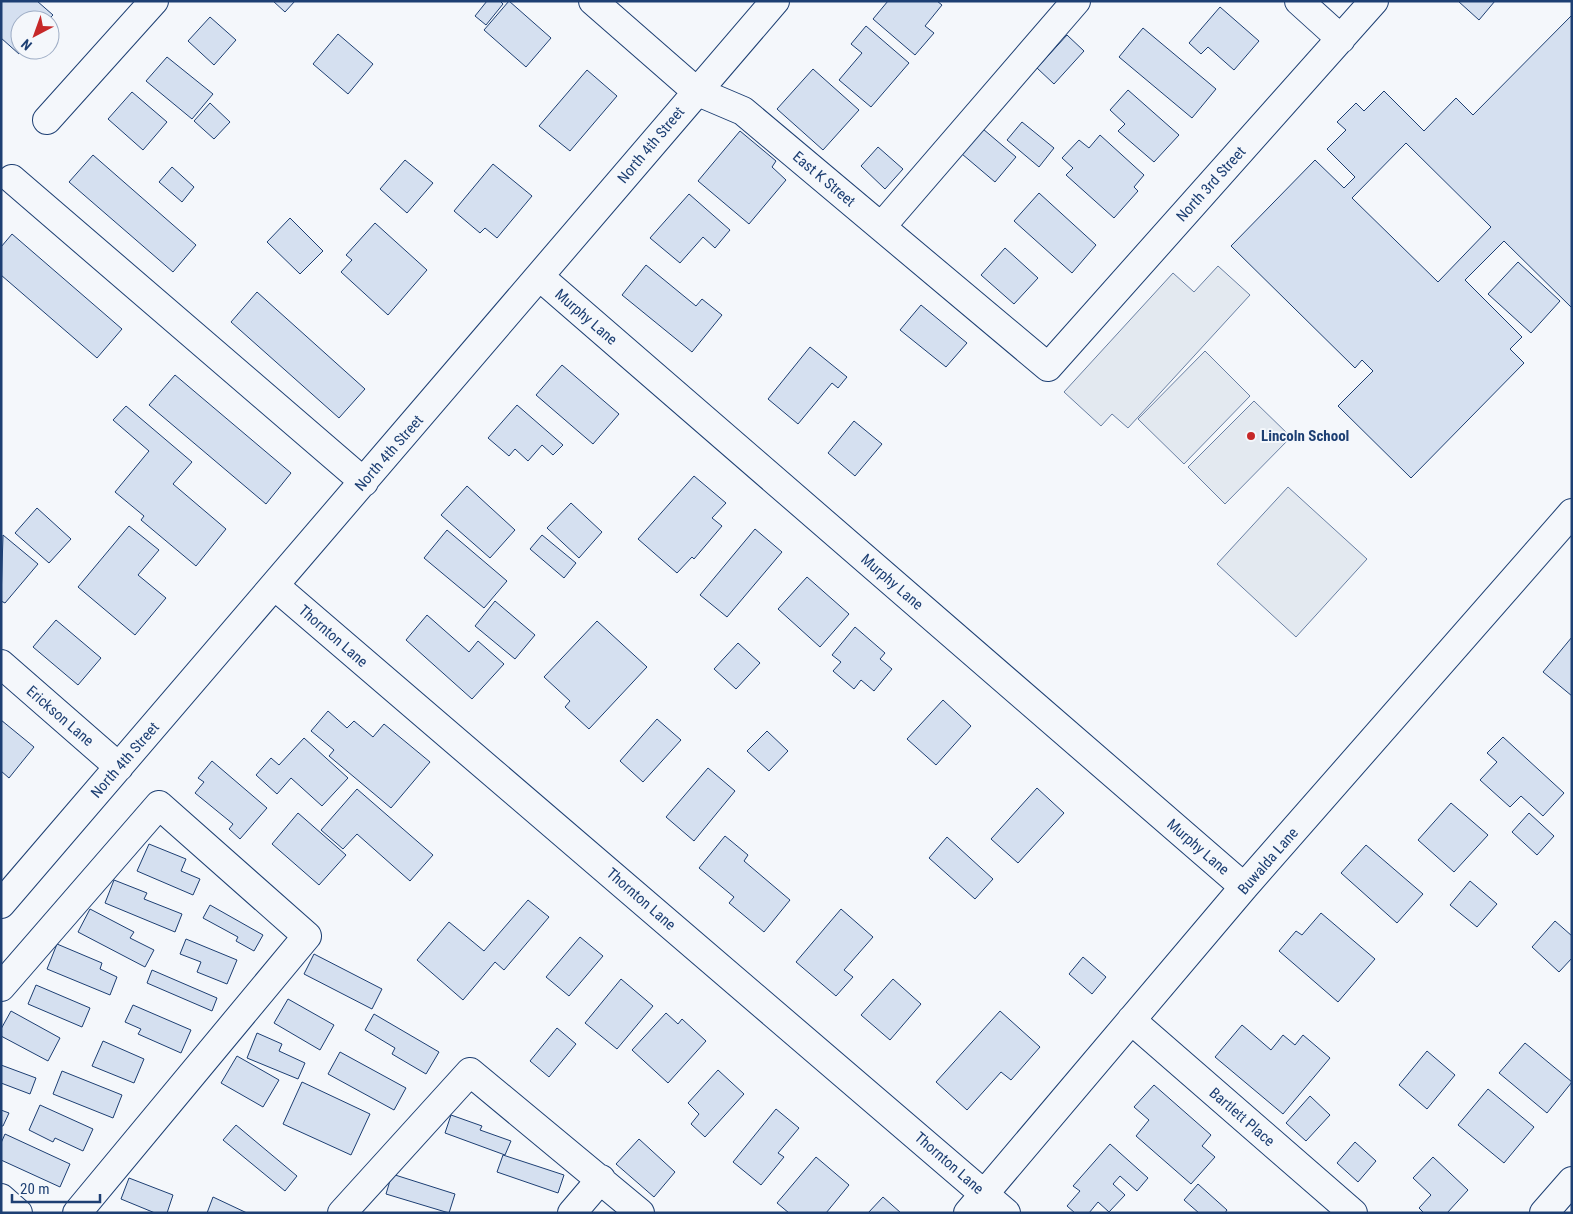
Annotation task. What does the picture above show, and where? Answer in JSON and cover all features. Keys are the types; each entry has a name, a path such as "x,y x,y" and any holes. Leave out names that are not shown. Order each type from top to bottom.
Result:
{"street":[{"path":"47,120 154,1"},
{"name":"East K Street","path":"593,1 696,91 743,111 1048,367"},
{"name":"North 4th Street","path":"1,904 775,1"},
{"path":"881,226 1076,1"},
{"path":"1298,1 1341,39"},
{"name":"North 3rd Street","path":"1048,367 1374,1"},
{"path":"12,179 364,482"},
{"name":"Murphy Lane","path":"540,277 1244,887"},
{"name":"Buwalda Lane","path":"976,1203 1244,887 1572,513"},
{"name":"Thornton Lane","path":"275,586 976,1203 1006,1213"},
{"name":"Erickson Lane","path":"1,664 118,767"},
{"path":"1,987 159,804 307,936 77,1213"},
{"name":"Bartlett Place","path":"1131,1020 1352,1213"},
{"path":"342,1213 470,1072 640,1213"},
{"path":"572,1213 600,1179"},
{"path":"1544,1213 1572,1181"},
{"path":"1,1198 18,1213"}],"shaded area":[{"path":"1218,266 1250,295 1128,428 1112,414 1101,426 1064,392 1173,273 1194,292"},
{"path":"1205,351 1250,396 1184,464 1138,419"},
{"path":"1254,401 1291,437 1225,504 1188,467"},
{"path":"1288,487 1367,559 1296,637 1217,564"}],"building":[{"path":"1,1 37,1 47,10 10,10 10,46 1,38"},
{"path":"273,1 295,1 285,12"},
{"path":"487,1 500,1 503,4 486,25 475,16"},
{"path":"509,1 551,38 526,67 484,30"},
{"path":"888,1 937,1 942,5 925,26 934,33 915,55 873,19"},
{"path":"1458,1 1495,1 1479,20"},
{"path":"1220,7 1259,41 1234,70 1208,47 1201,54 1189,43"},
{"path":"1572,15 1572,308 1504,241 1465,280 1522,337 1510,349 1524,363 1411,478 1338,406 1373,371 1362,360 1355,368 1231,246 1315,160 1344,188 1355,177 1327,149 1346,130 1337,122 1356,103 1364,111 1384,91 1424,131 1456,98 1473,115","holes":["1406,143 1491,227 1438,282 1352,198"]},
{"path":"210,17 236,40 214,65 188,41"},
{"path":"866,26 909,63 871,107 839,80 862,53 851,44"},
{"path":"1143,28 1216,89 1192,118 1119,57"},
{"path":"338,34 373,64 348,94 313,64"},
{"path":"1067,35 1084,51 1054,84 1037,68"},
{"path":"167,57 213,94 192,119 146,81"},
{"path":"813,69 859,110 823,150 777,109"},
{"path":"587,70 617,96 570,151 539,126"},
{"path":"1128,90 1179,135 1154,162 1118,131 1125,124 1110,110"},
{"path":"132,92 167,122 143,150 108,119"},
{"path":"210,103 230,122 214,139 194,121"},
{"path":"1022,122 1054,148 1039,167 1007,140"},
{"path":"983,129 1016,157 995,182 962,154"},
{"path":"740,131 776,161 772,167 786,180 749,224 698,181"},
{"path":"1100,135 1144,175 1134,187 1138,191 1114,218 1066,175 1073,168 1062,158 1079,140 1089,148"},
{"path":"878,147 903,169 885,189 861,166"},
{"path":"93,155 196,245 173,272 69,182"},
{"path":"405,160 433,183 407,213 380,189"},
{"path":"493,164 532,196 497,238 485,228 480,233 454,211"},
{"path":"172,167 194,187 182,202 159,182"},
{"path":"1039,193 1096,245 1072,273 1014,221"},
{"path":"689,194 730,230 715,248 703,237 680,263 650,238"},
{"path":"290,218 323,251 300,274 267,242"},
{"path":"375,223 427,270 388,315 341,272 352,260 346,255"},
{"path":"12,234 122,329 97,358 1,275 1,247"},
{"path":"1005,248 1038,278 1014,304 981,275"},
{"path":"1518,262 1560,301 1531,333 1488,294"},
{"path":"646,265 696,306 702,299 722,315 692,352 622,295"},
{"path":"257,292 365,389 339,418 231,322"},
{"path":"921,305 967,343 946,367 900,330"},
{"path":"810,347 847,377 838,388 832,383 798,424 768,399"},
{"path":"562,365 619,414 593,444 536,395"},
{"path":"175,375 291,473 266,504 149,405"},
{"path":"517,405 563,445 553,455 542,445 528,461 515,449 509,456 488,438"},
{"path":"126,406 192,462 173,484 226,529 196,566 141,520 144,516 115,492 149,451 113,420"},
{"path":"854,421 882,444 855,476 828,453"},
{"path":"694,476 726,503 712,518 722,526 694,559 692,557 677,573 638,539"},
{"path":"467,486 515,530 490,558 441,515"},
{"path":"571,503 602,532 579,558 547,528"},
{"path":"37,508 71,539 49,563 15,533"},
{"path":"129,526 159,550 138,575 166,598 135,635 78,587"},
{"path":"755,529 782,552 727,617 700,595"},
{"path":"447,530 507,581 484,608 424,558"},
{"path":"3,535 38,564 5,603 1,601"},
{"path":"542,535 576,563 564,578 530,549"},
{"path":"807,577 849,614 820,647 778,609"},
{"path":"495,601 535,635 515,659 475,626"},
{"path":"427,615 469,652 478,641 504,664 472,699 406,640"},
{"path":"56,620 101,658 78,685 33,647"},
{"path":"597,621 647,667 589,729 565,707 570,701 544,677"},
{"path":"855,627 885,653 880,659 892,669 874,691 861,680 854,689 833,671 841,662 832,655"},
{"path":"1572,637 1572,696 1543,672"},
{"path":"738,643 760,663 736,689 714,669"},
{"path":"943,700 971,726 936,765 907,739"},
{"path":"328,711 347,728 354,721 373,737 384,724 430,762 391,808 329,756 334,750 311,731"},
{"path":"657,719 681,740 643,782 620,761"},
{"path":"1,720 34,747 9,778 1,771"},
{"path":"767,731 788,751 769,771 747,751"},
{"path":"1503,737 1564,793 1543,816 1521,796 1510,807 1480,780 1497,762 1487,753"},
{"path":"304,738 348,778 322,806 291,778 277,794 256,775 271,758 279,765"},
{"path":"212,761 267,808 240,839 229,829 233,824 195,793 204,782 198,778"},
{"path":"708,768 735,791 694,841 666,817"},
{"path":"1037,788 1064,813 1018,863 991,839"},
{"path":"357,789 433,855 410,881 357,834 343,849 321,830"},
{"path":"1451,803 1488,835 1454,872 1418,840"},
{"path":"298,813 346,855 319,885 272,844"},
{"path":"1529,813 1554,836 1537,855 1512,832"},
{"path":"725,836 748,855 744,861 790,900 764,932 729,903 734,897 699,868"},
{"path":"947,837 993,879 975,899 929,858"},
{"path":"149,844 186,859 181,871 200,879 193,895 137,871"},
{"path":"1366,845 1423,894 1397,923 1341,873"},
{"path":"114,880 147,893 144,899 182,914 175,932 105,903"},
{"path":"1470,881 1497,904 1477,927 1450,905"},
{"path":"528,900 549,917 504,970 495,962 463,1000 417,960 449,922 484,951"},
{"path":"210,905 263,935 254,951 236,941 238,937 203,918"},
{"path":"90,909 134,932 130,938 154,950 145,967 78,932"},
{"path":"841,909 873,937 844,970 853,977 836,996 796,962"},
{"path":"1321,913 1375,959 1338,1002 1279,951 1296,931 1302,935"},
{"path":"1555,921 1572,936 1572,958 1559,972 1532,947"},
{"path":"580,937 603,956 569,996 546,977"},
{"path":"186,939 237,960 227,984 197,972 201,962 180,954"},
{"path":"57,944 102,963 100,969 117,977 110,995 47,969"},
{"path":"314,954 382,989 372,1009 304,974"},
{"path":"1083,957 1106,977 1092,994 1069,974"},
{"path":"152,970 217,998 212,1011 147,983"},
{"path":"621,979 653,1006 617,1049 585,1023"},
{"path":"893,979 921,1004 890,1040 861,1015"},
{"path":"36,985 90,1008 82,1027 28,1004"},
{"path":"288,999 334,1025 320,1050 274,1023"},
{"path":"133,1005 191,1030 181,1053 138,1034 141,1029 125,1022"},
{"path":"11,1011 60,1038 48,1061 1,1036 1,1029"},
{"path":"1000,1011 1040,1047 1011,1080 1001,1072 967,1110 936,1082"},
{"path":"666,1013 678,1024 682,1019 706,1041 668,1083 632,1050"},
{"path":"374,1014 439,1052 426,1074 392,1054 395,1048 365,1030"},
{"path":"1242,1025 1271,1050 1283,1035 1295,1045 1303,1035 1330,1058 1283,1114 1215,1057"},
{"path":"557,1028 576,1044 549,1077 530,1061"},
{"path":"257,1033 282,1044 279,1051 305,1063 298,1079 247,1058"},
{"path":"103,1041 144,1059 134,1083 92,1066"},
{"path":"1525,1043 1572,1082 1547,1113 1499,1073"},
{"path":"1427,1051 1455,1075 1427,1109 1399,1085"},
{"path":"340,1052 406,1088 394,1110 328,1074"},
{"path":"237,1056 279,1080 263,1107 221,1083"},
{"path":"1,1065 36,1078 30,1094 1,1083"},
{"path":"718,1070 744,1094 705,1137 691,1124 699,1114 688,1103"},
{"path":"62,1071 122,1095 113,1118 53,1094"},
{"path":"302,1082 370,1114 351,1155 283,1124"},
{"path":"1154,1085 1211,1135 1202,1146 1215,1157 1191,1184 1136,1136 1149,1120 1134,1107"},
{"path":"1488,1089 1534,1127 1504,1163 1458,1125"},
{"path":"1310,1096 1330,1115 1306,1141 1286,1123"},
{"path":"40,1105 93,1129 83,1151 55,1138 53,1142 29,1130"},
{"path":"776,1109 799,1128 778,1153 784,1157 761,1185 733,1162"},
{"path":"1,1110 9,1113 3,1126 1,1126"},
{"path":"451,1115 482,1126 480,1130 511,1141 505,1155 445,1133"},
{"path":"236,1125 297,1176 285,1191 223,1140"},
{"path":"5,1134 70,1164 60,1187 1,1160 1,1143"},
{"path":"639,1139 675,1172 654,1197 616,1164"},
{"path":"1355,1142 1376,1161 1358,1182 1337,1163"},
{"path":"1110,1144 1148,1178 1137,1191 1120,1176 1113,1184 1125,1195 1109,1212 1098,1202 1089,1213 1075,1213 1067,1206 1080,1191 1073,1186"},
{"path":"503,1155 564,1175 558,1193 497,1172"},
{"path":"816,1157 849,1185 826,1213 789,1213 777,1203"},
{"path":"1433,1157 1468,1190 1447,1213 1424,1213 1419,1208 1431,1195 1413,1178"},
{"path":"392,1174 455,1194 449,1213 386,1194"},
{"path":"129,1178 173,1195 167,1213 155,1213 121,1199"},
{"path":"1198,1184 1227,1210 1225,1213 1199,1213 1184,1200"},
{"path":"213,1197 247,1213 207,1213"},
{"path":"883,1197 901,1213 868,1213"}],"place":[{"name":"Lincoln School","path":"1251,436"}]}
